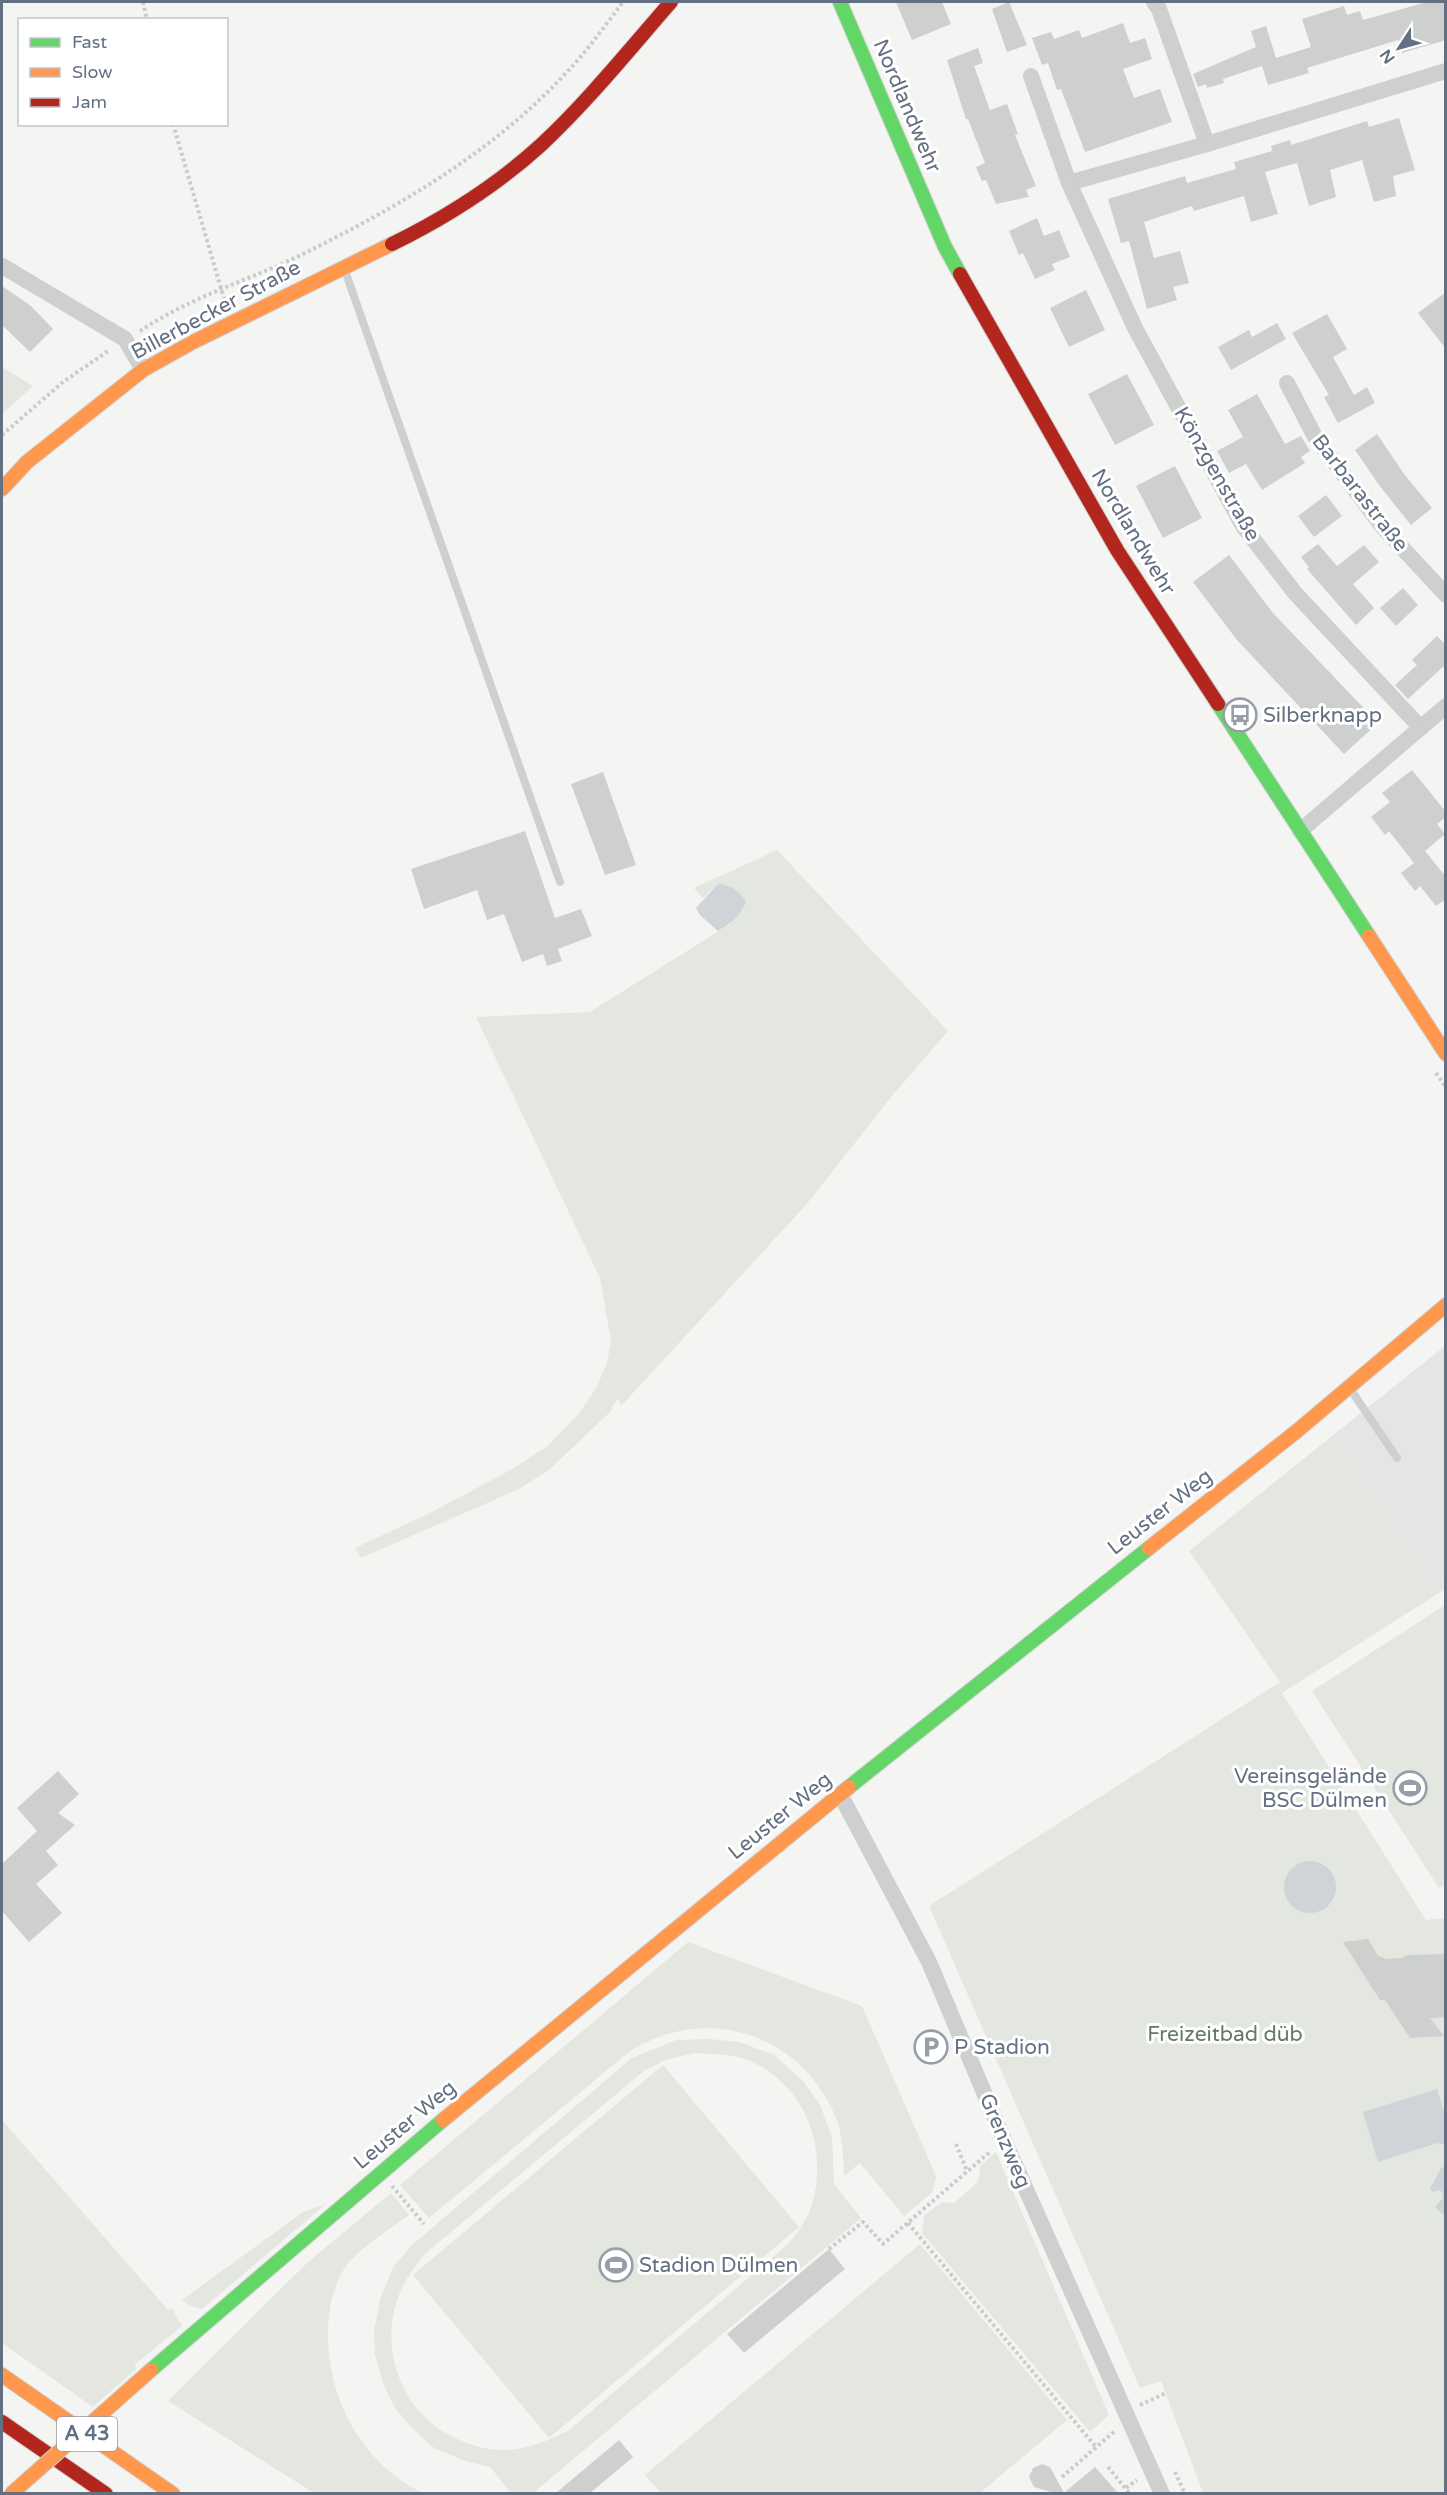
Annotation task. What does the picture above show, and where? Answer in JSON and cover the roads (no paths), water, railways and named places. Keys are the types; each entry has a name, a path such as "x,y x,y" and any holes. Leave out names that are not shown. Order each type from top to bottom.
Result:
{"main road":[{"name":"Billerbecker Straße","path":"2,489 27,462 143,370 426,227 486,189 540,146 584,102 671,2"},
{"name":"Nordlandwehr","path":"840,2 945,247 1117,550 1446,1054"},
{"name":"Leuster Weg","path":"11,2493 380,2172 840,1794 1348,1387 1446,1305"},
{"name":"A 43","path":"2,2375 173,2493"},
{"name":"A 43","path":"2,2422 106,2493"}],"street":[{"path":"1154,2 1159,9 1207,144"},
{"path":"1069,183 1207,144 1446,71"},
{"name":"Könzgenstraße","path":"1030,76 1069,183 1135,328 1243,526 1295,593 1421,728"},
{"path":"2,266 125,339 143,370"},
{"name":"Barbarastraße","path":"1287,382 1314,435 1382,526 1446,595"},
{"path":"1300,831 1446,706"},
{"name":"Grenzweg","path":"840,1794 929,1962 1004,2140 1162,2493"}],"lane":[{"path":"344,267 560,882"},
{"path":"1348,1387 1397,1458"}],"place":[{"name":"Silberknapp","path":"1240,715"},
{"name":"Vereinsgelände BSC Dülmen","path":"1410,1788"},
{"name":"P Stadion","path":"931,2047"},
{"name":"Stadion Dülmen","path":"616,2265"}],"park label":[{"name":"Freizeitbad düb","path":"1225,2034"}]}
